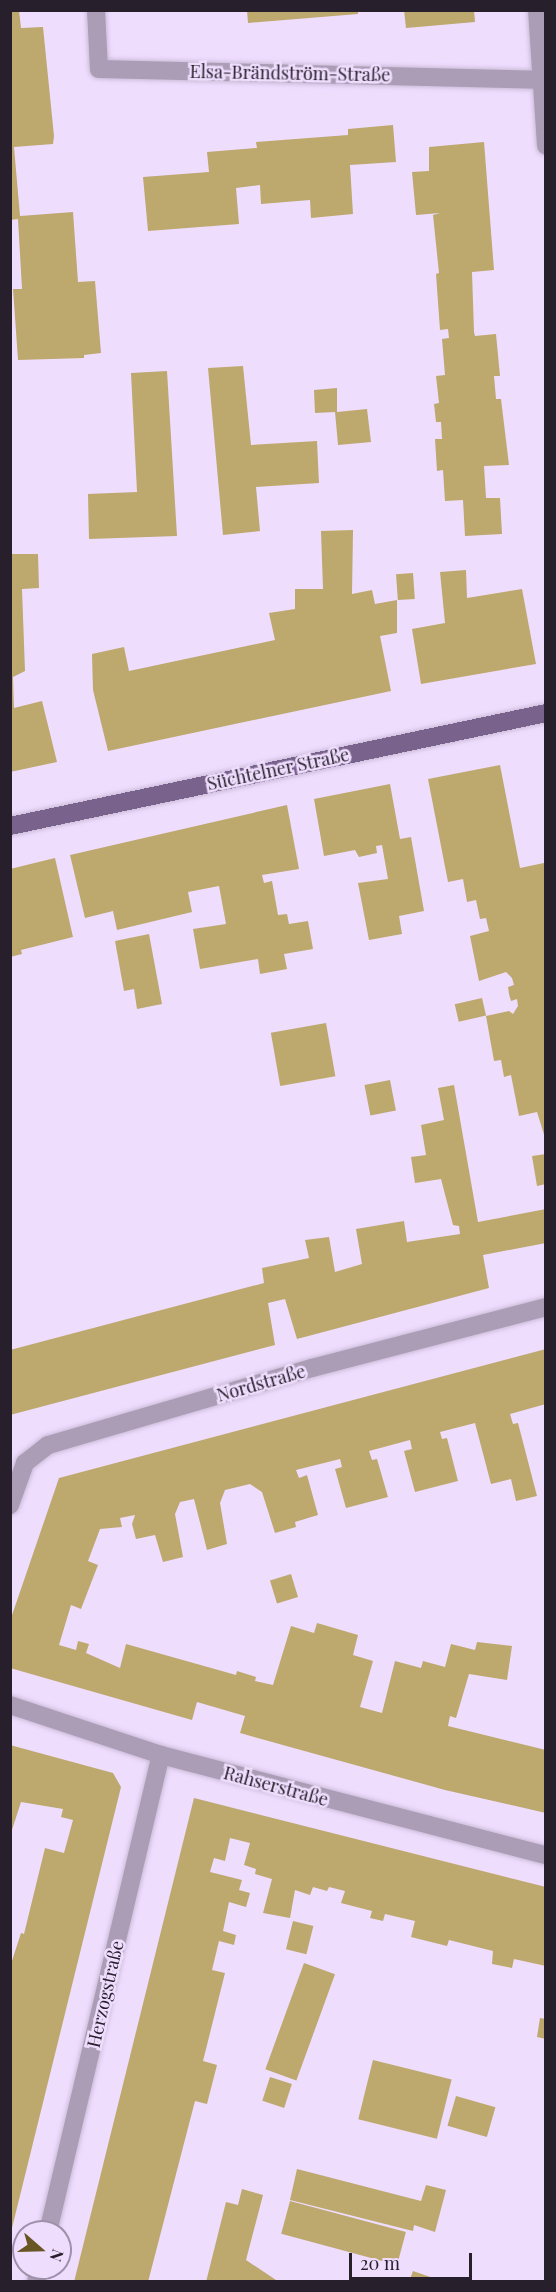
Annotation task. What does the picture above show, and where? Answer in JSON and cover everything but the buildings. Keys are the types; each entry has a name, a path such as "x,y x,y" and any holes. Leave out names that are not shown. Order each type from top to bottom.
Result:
{"main road":[{"name":"Süchtelner Straße","path":"10,826 546,713"}],"street":[{"name":"Elsa-Brändström-Straße","path":"96,10 99,69 539,80"},
{"path":"537,10 539,80 546,146"},
{"name":"Nordstraße","path":"10,1505 25,1463 48,1445 312,1368 546,1307"},
{"name":"Rahserstraße","path":"10,1705 161,1755 546,1856"},
{"name":"Herzogstraße","path":"51,2220 161,1755"}]}
